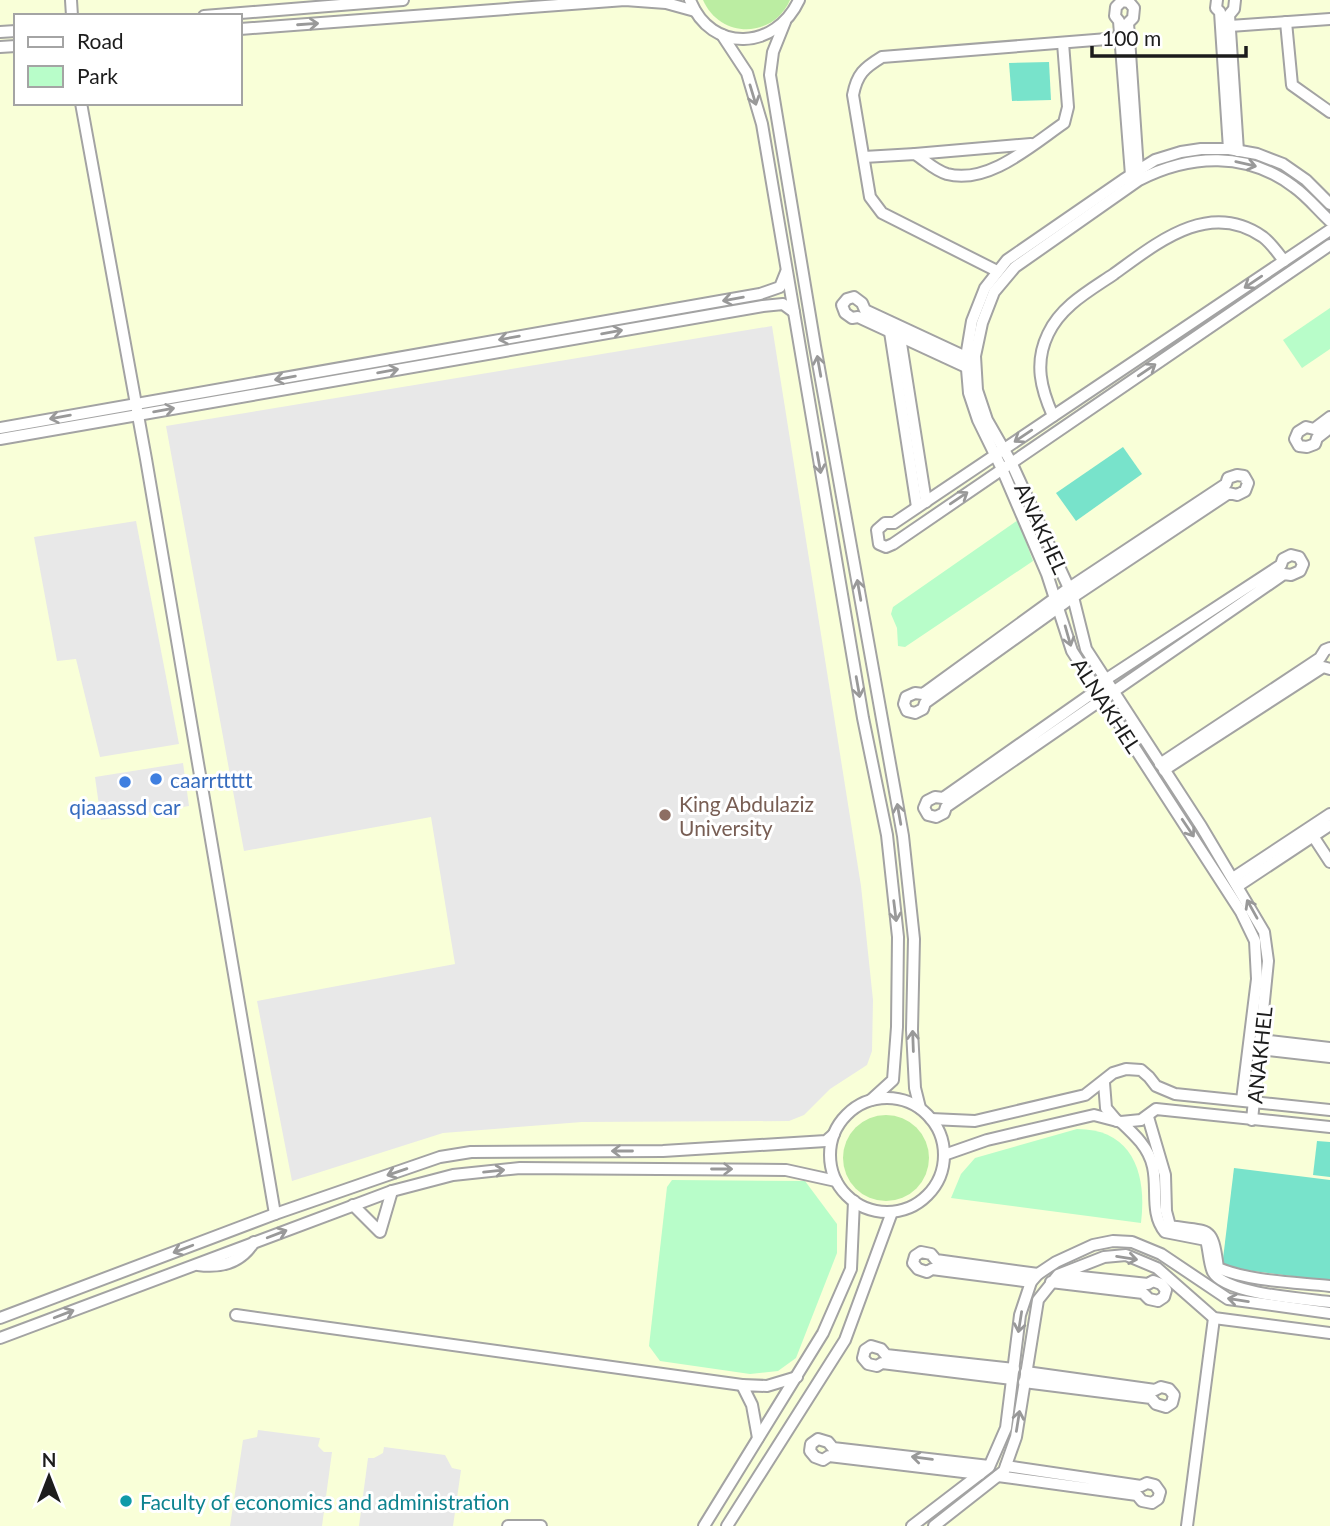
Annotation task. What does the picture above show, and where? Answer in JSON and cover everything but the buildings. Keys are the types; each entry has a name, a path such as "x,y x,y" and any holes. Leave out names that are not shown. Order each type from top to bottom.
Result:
{"street":[{"path":"229,14 403,0"},
{"path":"242,29 625,0 692,6 706,25 722,35 738,39 771,33 785,22"},
{"path":"799,0 785,22 774,52 770,75 820,373 903,835 914,939 912,1030 915,1088 920,1108"},
{"path":"1217,0 1234,150"},
{"path":"1234,150 1229,15 1234,9 1235,0"},
{"path":"1122,1 1129,2 1135,8 1133,18 1128,23 1135,172 1119,21 1115,16 1116,7 1122,1"},
{"path":"1230,26 1330,19"},
{"path":"1286,22 1292,85 1330,113"},
{"path":"0,1318 275,1214 440,1157 471,1152 663,1151 826,1141 848,1113 871,1100 892,1080 897,1027 898,937 887,835 863,718 762,124 747,73 722,35"},
{"path":"997,271 882,213 870,197 853,94 856,78 869,64 882,57 1120,38"},
{"path":"915,154 934,169 949,175 988,173 1064,122 1068,115 1063,43"},
{"path":"81,105 146,459 275,1214"},
{"path":"863,157 1033,144"},
{"name":"ALNAKHEL","path":"1248,1101 1257,978 1255,941 1241,912 1206,856 1072,651 1058,603 1007,465 978,420 969,393 966,362 972,321 985,288 1007,260 1155,160 1181,152 1234,150 1257,154 1283,164 1306,180 1330,204"},
{"path":"999,452 977,390 975,356 982,323 994,292 1024,260 1139,180 1161,169 1208,159 1236,161 1272,173 1295,188 1330,221"},
{"path":"1053,416 1041,390 1040,362 1047,336 1058,317 1076,300 1165,238 1182,229 1203,224 1227,224 1250,230 1265,238 1284,261"},
{"path":"1330,230 894,523 885,523 877,530 879,544 886,547 893,544 1330,245"},
{"path":"0,439 136,409 760,294 780,287 787,269"},
{"path":"854,297 862,303 865,310 966,362 858,317 852,318 845,313 842,305 847,299 854,297"},
{"path":"0,428 136,409 763,306 783,304 794,312"},
{"path":"895,334 922,504"},
{"path":"1330,416 1314,429 1306,427 1298,432 1295,439 1299,446 1307,447 1315,444 1317,438 1330,428"},
{"name":"ANAKHEL","path":"1007,465 1071,592 1086,649 1236,882 1264,932 1268,961 1260,1045 1248,1101 1252,1120"},
{"path":"1058,603 923,694 915,693 906,697 904,704 907,711 915,713 923,709 925,703 1058,603 1071,592 1226,484 1228,478 1244,476 1248,483 1245,491 1237,495 1229,493 1071,592"},
{"path":"1105,680 1100,695 946,807 944,813 936,817 928,815 924,808 927,801 935,797 943,798 1100,695 1111,691 1284,574 1291,575 1300,571 1303,564 1299,557 1291,555 1283,559 1281,565 1105,680"},
{"path":"1162,767 1320,658 1322,652 1330,648"},
{"path":"1162,767 1323,667 1330,669"},
{"path":"1236,882 1330,814"},
{"path":"1236,882 1330,825"},
{"path":"1313,836 1330,862"},
{"path":"1260,1045 1330,1048"},
{"path":"1260,1045 1330,1057"},
{"path":"931,1119 975,1121 1085,1095 1104,1083 1113,1073 1126,1069 1141,1070 1156,1086 1159,1098 1152,1113 1165,1175 1166,1211 1170,1226 1203,1230 1211,1236 1218,1268 1245,1276 1330,1286"},
{"path":"1104,1083 1106,1108 1142,1142 1153,1166 1158,1224 1165,1232 1206,1240 1212,1270 1219,1280 1254,1293 1330,1302"},
{"path":"1156,1086 1175,1094 1330,1110"},
{"path":"834,1134 830,1149 831,1166 836,1181 854,1202 866,1208 892,1212 918,1203 929,1194 937,1182 944,1155 941,1136 931,1119 920,1108 896,1099 871,1100"},
{"path":"944,1155 987,1140 1094,1115 1119,1121 1141,1120 1152,1113 1184,1112 1330,1127"},
{"path":"0,1338 353,1205 392,1191 453,1175 520,1168 786,1170 836,1181"},
{"path":"353,1205 380,1232 392,1191"},
{"path":"704,1526 823,1333 851,1269 854,1202"},
{"path":"726,1526 845,1340 892,1212"},
{"path":"912,1526 989,1466 1006,1428 1020,1315 1035,1278 1056,1262 1093,1245 1113,1241 1132,1242 1161,1254 1228,1299 1330,1313"},
{"path":"922,1252 931,1254 936,1260 1035,1278 932,1269 927,1272 918,1269 913,1263 915,1256 922,1252"},
{"path":"934,1526 998,1476 1006,1466 1016,1437 1038,1300 1054,1279 1104,1257 1126,1255 1157,1268 1214,1318 1330,1333"},
{"path":"1054,1279 1148,1284 1153,1281 1166,1290 1164,1297 1158,1301 1149,1299 1143,1293 1054,1279"},
{"path":"236,1315 742,1385 767,1387 797,1377"},
{"path":"1187,1526 1214,1318"},
{"path":"871,1346 881,1349 886,1355 1013,1374 882,1363 877,1366 868,1364 863,1358 865,1350 871,1346"},
{"path":"1025,1377 1155,1390 1161,1387 1169,1389 1174,1395 1172,1403 1166,1407 1156,1404 1151,1398 1025,1377"},
{"path":"742,1385 752,1405 758,1438"},
{"path":"980,1474 829,1456 823,1460 810,1451 811,1444 818,1440 828,1442 833,1448 989,1466"},
{"path":"998,1476 1137,1495 1142,1501 1152,1503 1158,1499 1160,1492 1155,1485 1147,1483 1141,1486 1006,1466"},
{"path":"508,1526 541,1526"}],"shaded area":[{"name":"King Abdulaziz University","path":"0,0 1330,0 1330,1526 0,1526"},
{"path":"1049,62 1051,100 1012,101 1009,63"},
{"path":"772,326 861,886 873,1000 872,1051 867,1065 830,1089 804,1115 789,1121 582,1122 443,1133 292,1181 257,1001 455,964 431,817 244,851 166,426"},
{"path":"1123,447 1142,474 1076,521 1056,493"},
{"path":"136,521 179,744 100,757 76,659 57,661 34,537"},
{"path":"183,763 189,806 101,820 95,777"},
{"path":"1317,1141 1330,1142 1330,1177 1313,1175"},
{"path":"1234,1168 1330,1180 1330,1281 1222,1267"},
{"path":"258,1430 320,1438 318,1446 324,1452 332,1452 322,1526 230,1526 243,1440 257,1437"},
{"path":"384,1447 445,1455 452,1468 461,1470 453,1526 359,1526 368,1458 383,1453"}],"green space":[{"path":"703,0 790,0 772,22 746,29 721,22"},
{"path":"1330,308 1330,349 1302,368 1283,340"},
{"path":"1018,520 1033,561 905,647 898,646 897,628 891,614 893,607"},
{"path":"886,1115 903,1118 917,1127 926,1141 929,1158 926,1175 917,1189 903,1198 886,1201 869,1198 855,1189 846,1175 843,1158 846,1141 855,1127 869,1118"},
{"path":"1077,1129 1096,1131 1111,1137 1123,1146 1132,1158 1141,1188 1141,1223 951,1198 961,1174 975,1158"},
{"path":"672,1180 805,1181 837,1224 837,1253 796,1358 778,1371 750,1374 660,1361 649,1346 667,1187"}],"place":[{"name":"caarrttttt","path":"156,779"},
{"name":"qiaaassd car","path":"125,782"},
{"name":"King Abdulaziz University","path":"665,815"},
{"name":"Faculty of economics and administration","path":"126,1501"}]}
